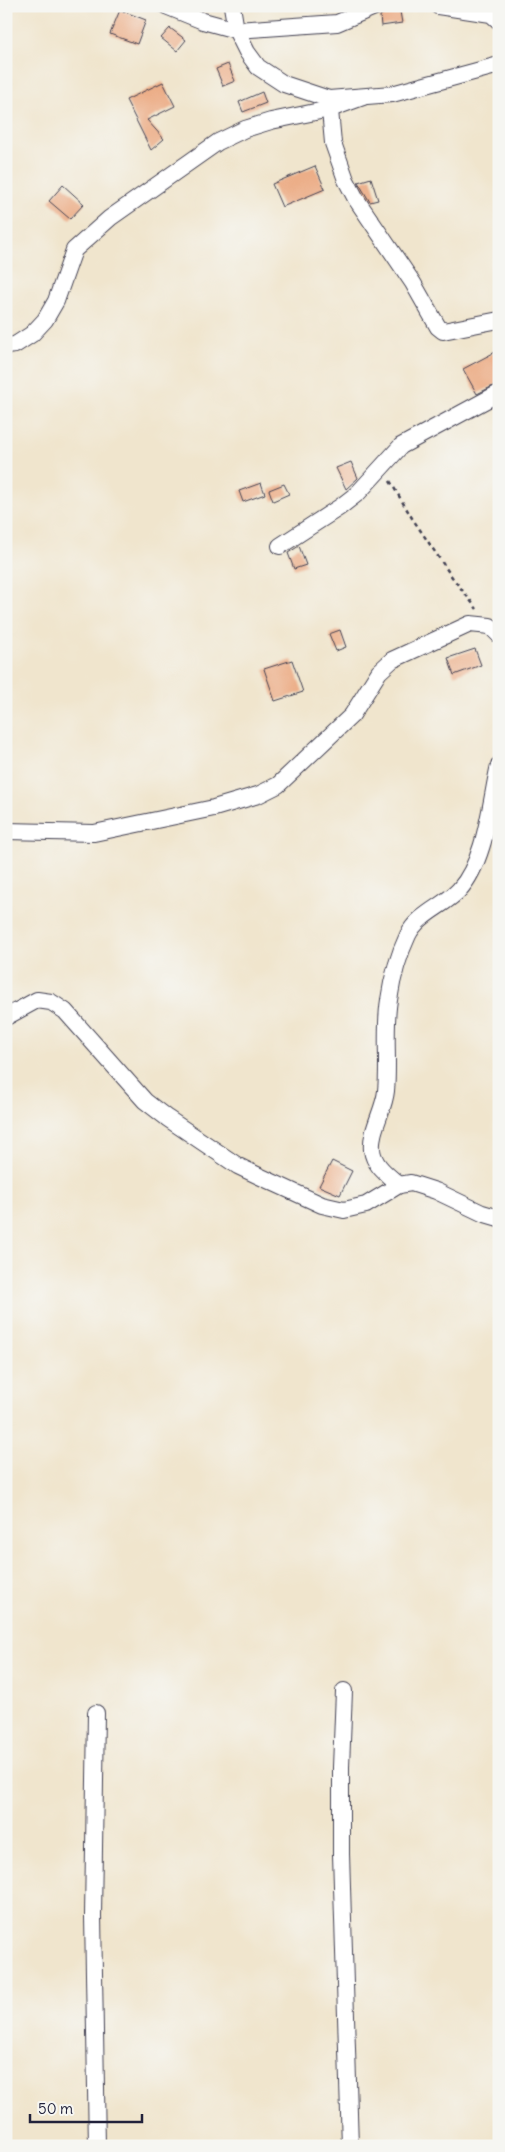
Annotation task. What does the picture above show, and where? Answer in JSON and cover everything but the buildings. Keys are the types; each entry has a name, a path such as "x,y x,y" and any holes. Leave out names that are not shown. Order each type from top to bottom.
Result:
{"street":[{"path":"166,6 203,21 236,30 338,23 377,6"},
{"path":"232,6 236,30 252,60 258,67 284,84 330,104"},
{"path":"438,6 490,14"},
{"path":"6,346 15,344 32,334 45,320 56,301 74,250 110,218 218,142 245,129 330,104 363,97 404,92 499,65"},
{"path":"330,104 333,142 346,180 356,199 413,284 438,328 443,331 499,320"},
{"path":"280,546 358,493 401,446 499,393"},
{"path":"6,831 94,833 214,808 258,795 278,785 352,716 379,672 392,660 470,624 496,627"},
{"path":"399,1186 378,1166 372,1149 373,1135 383,1108 386,1091 388,1000 398,962 409,933 420,920 458,892 470,877 480,850 499,765"},
{"path":"6,1017 37,1000 58,1005 75,1020 145,1101 167,1118 238,1166 322,1205 344,1210 366,1205 399,1186 411,1183 436,1191 482,1213 499,1218"},
{"path":"344,1691 341,1767 341,1854 350,2146"},
{"path":"96,1712 93,1916 97,2146"}],"path":[{"path":"383,464 392,486 452,577 496,627"}]}
